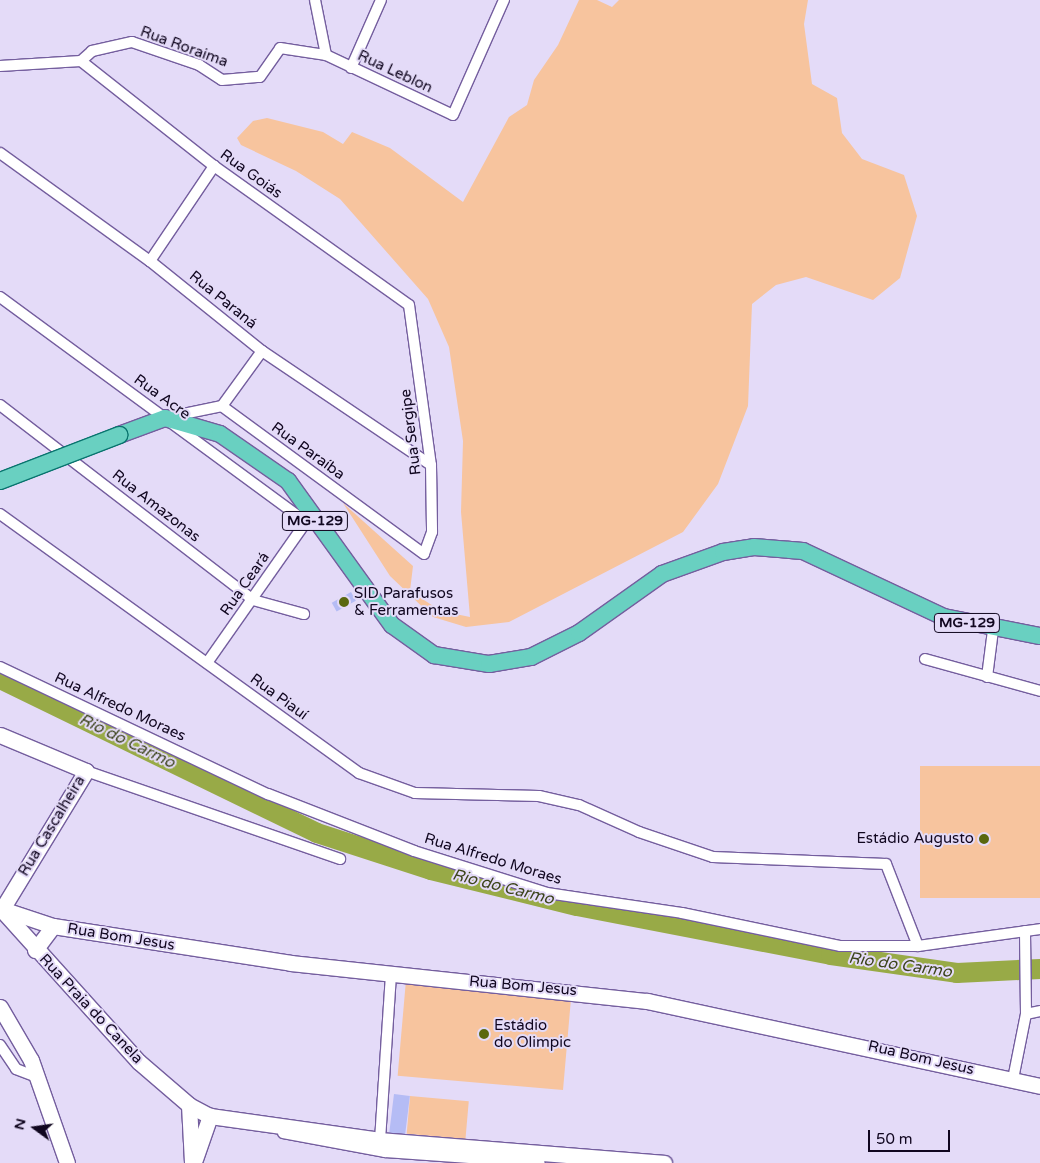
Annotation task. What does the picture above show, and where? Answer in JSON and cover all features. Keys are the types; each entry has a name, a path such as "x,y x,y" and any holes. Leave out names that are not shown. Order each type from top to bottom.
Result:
{"main road":[{"path":"0,481 164,418"},
{"name":"MG-129","path":"164,418 220,434 288,481 392,624 434,655 489,664 531,657 579,633 662,574 723,552 754,547 803,551 944,617 992,630 1040,636"}],"street":[{"path":"316,0 326,55"},
{"path":"351,68 381,0"},
{"name":"Rua Leblon","path":"326,55 453,115 504,0"},
{"name":"Rua Roraima","path":"81,61 92,51 132,42 199,65 222,80 260,77 280,48 326,55"},
{"path":"0,66 81,61"},
{"name":"Rua Goiás","path":"81,61 214,166 409,305"},
{"name":"Rua Paraná","path":"0,153 150,261 262,351 431,465"},
{"path":"150,261 214,166"},
{"name":"Rua Acre","path":"1,300 306,522"},
{"name":"Rua Sergipe","path":"409,305 431,465 432,532 424,554"},
{"path":"164,418 222,406 262,351"},
{"name":"Rua Amazonas","path":"0,405 253,600 304,614"},
{"name":"Rua Paraíba","path":"222,406 424,554"},
{"name":"Rua Piauí","path":"1,519 207,663 359,773 415,793 539,796 579,805 639,832 713,857 886,864 918,946"},
{"name":"Rua Ceará","path":"207,663 306,522"},
{"path":"987,677 992,630"},
{"path":"925,659 1040,691"},
{"name":"Rua Alfredo Moraes","path":"0,667 268,794 414,851 547,893 682,914 840,946 918,946 1040,928"},
{"name":"Rua Cascalheira","path":"0,735 86,771 1,909"},
{"path":"86,771 340,859"},
{"name":"Rua Bom Jesus","path":"1,909 53,926 391,974 647,1001 1040,1086"},
{"name":"Rua Praia do Canela","path":"1,909 35,950 139,1062 189,1105 209,1118 380,1140 664,1163"},
{"path":"35,950 53,926"},
{"path":"1013,1079 1026,1014 1025,931"},
{"path":"380,1140 391,974"},
{"path":"0,1008 31,1060 34,1076 67,1163"},
{"path":"1026,1014 1040,1011"},
{"path":"2,1050 16,1069 34,1076"},
{"path":"189,1105 193,1163"},
{"path":"193,1163 209,1118 385,1152 540,1163"}],"shaded area":[{"path":"579,0 597,0 612,7 619,0 808,0 804,24 812,84 837,98 842,133 862,159 904,175 917,216 900,278 873,300 806,277 776,285 752,304 748,406 718,484 683,532 509,622 466,627 433,617 390,576 343,503 413,566 410,591 441,611 470,617 461,512 463,441 449,347 428,299 340,199 296,171 241,145 237,138 253,121 267,118 323,132 343,144 352,132 390,148 463,202 509,117 527,105 534,80 558,45"},
{"name":"Estádio Augusto","path":"920,766 1040,766 1040,898 920,898"},
{"name":"Estádio do Olimpic","path":"406,980 571,994 563,1090 398,1076"},
{"path":"410,1096 469,1101 465,1139 407,1134"}],"building":[{"name":"SID Parafusos & Ferramentas","path":"351,592 356,601 337,611 332,603"},
{"path":"394,1094 410,1096 405,1135 389,1133"}],"waterway":[{"name":"Rio do Carmo","path":"0,679 317,833 431,870 577,906 831,955 957,973 1040,969"}],"place":[{"name":"SID Parafusos & Ferramentas","path":"344,602"},
{"name":"Estádio Augusto","path":"984,839"},
{"name":"Estádio do Olimpic","path":"484,1034"}]}
